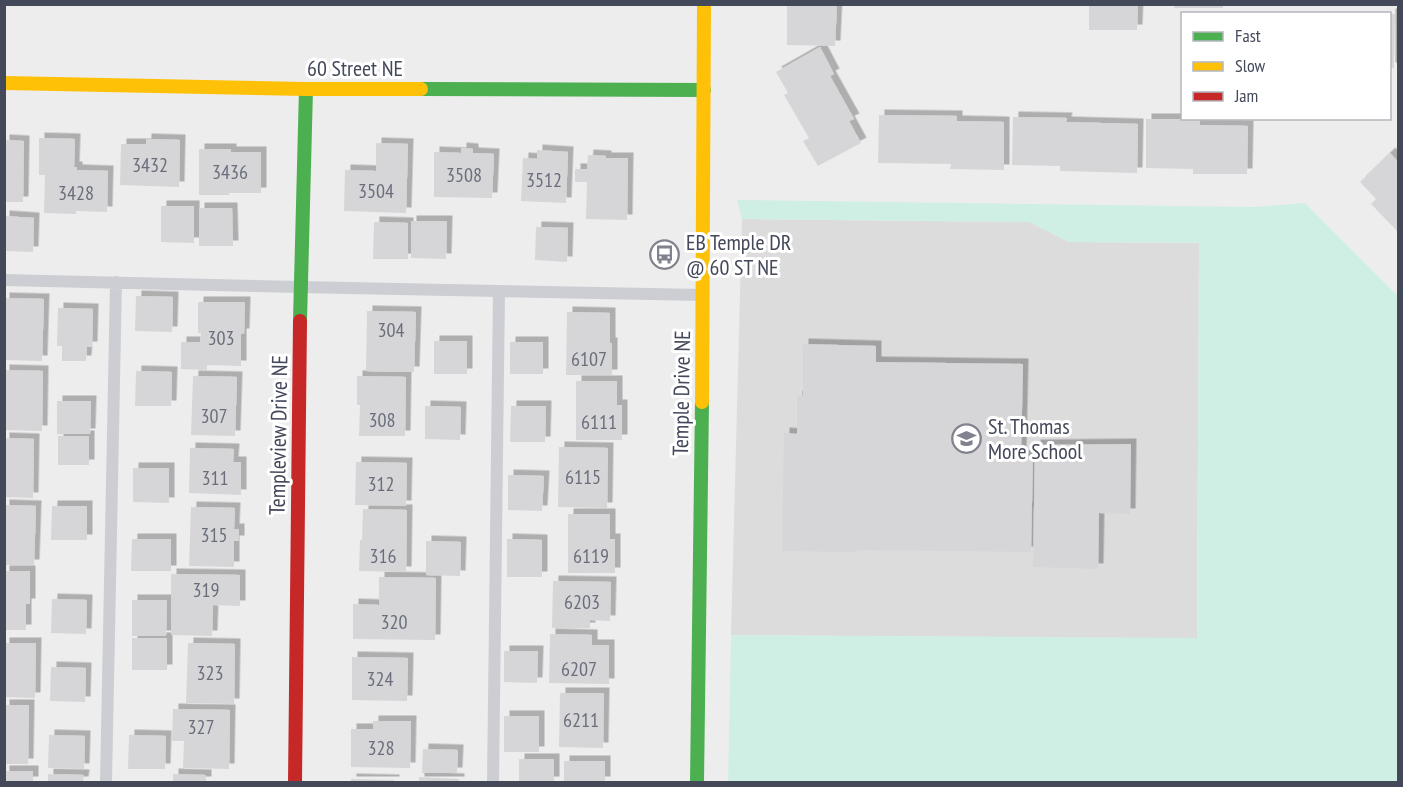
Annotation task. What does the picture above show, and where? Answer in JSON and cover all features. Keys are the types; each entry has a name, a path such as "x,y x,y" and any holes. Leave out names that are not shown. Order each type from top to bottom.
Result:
{"street":[{"name":"Temple Drive NE","path":"697,783 704,4"},
{"name":"60 Street NE","path":"4,82 306,88 704,90"},
{"name":"Templeview Drive NE","path":"295,783 300,287 306,88"}],"lane":[{"path":"4,280 703,295"},
{"path":"106,783 116,282"},
{"path":"493,783 499,291"}],"shaded area":[{"name":"St. Thomas More School","path":"742,219 1030,222 1069,242 1199,243 1197,639 731,635"}],"green space":[{"path":"737,200 1254,207 1305,203 1398,296 1398,782 728,782 731,635 1197,638 1199,243 1069,242 1029,222 742,219"}],"building":[{"path":"787,4 837,4 835,46 787,45"},
{"path":"1089,4 1138,4 1137,30 1089,30"},
{"path":"1174,4 1223,4 1223,8 1174,8"},
{"path":"1391,14 1395,14 1394,68 1391,68"},
{"path":"820,47 834,74 830,76 854,119 849,121 861,143 818,166 803,141 809,138 784,95 788,93 776,72"},
{"path":"879,115 957,116 957,121 1004,122 1004,170 950,169 951,164 878,163"},
{"path":"1013,117 1067,118 1066,122 1138,124 1137,173 1060,171 1060,166 1012,165"},
{"path":"1146,119 1200,120 1200,125 1248,126 1247,174 1193,174 1193,169 1146,168"},
{"path":"39,138 75,139 74,167 77,167 77,170 108,171 107,212 44,213 45,175 39,175"},
{"path":"146,139 180,140 179,187 120,185 121,144 146,144"},
{"path":"4,140 24,141 23,202 4,202"},
{"path":"376,143 408,144 406,213 344,211 345,170 376,171"},
{"path":"461,148 473,149 473,153 494,154 492,198 434,197 434,152 461,153"},
{"path":"199,149 261,152 261,193 199,195"},
{"path":"537,150 568,152 566,203 521,201 523,158 537,159"},
{"path":"1390,153 1398,162 1398,232 1371,204 1376,199 1360,182"},
{"path":"588,155 628,158 627,220 586,219 587,182 575,182 575,169 587,169"},
{"path":"161,206 194,206 194,243 161,242"},
{"path":"199,208 232,208 233,246 199,246"},
{"path":"4,216 34,218 33,252 4,251"},
{"path":"411,221 447,221 446,259 411,258"},
{"path":"374,222 408,223 408,259 373,259"},
{"path":"536,227 568,228 567,262 535,260"},
{"path":"136,296 173,297 172,332 135,331"},
{"path":"4,298 44,299 42,361 4,360"},
{"path":"198,302 245,302 244,334 241,334 241,366 207,365 207,370 181,369 181,342 200,342"},
{"path":"58,308 93,309 92,347 87,347 86,361 62,361 62,346 57,346"},
{"path":"367,311 416,312 414,372 366,371"},
{"path":"567,312 610,313 612,375 566,375"},
{"path":"434,341 467,341 467,374 434,374"},
{"path":"510,342 543,342 543,374 510,374"},
{"path":"803,344 876,346 876,362 1023,364 1021,455 1033,456 1031,552 782,551 784,433 797,434 797,396 803,396"},
{"path":"4,370 43,371 42,431 4,430"},
{"path":"136,371 172,372 171,406 135,406"},
{"path":"193,376 237,377 235,436 191,435"},
{"path":"357,376 406,377 405,436 359,436 360,405 357,405"},
{"path":"576,381 617,381 617,405 622,405 622,440 576,440"},
{"path":"57,401 91,401 90,434 57,434"},
{"path":"425,406 461,407 460,440 425,439"},
{"path":"511,406 546,406 545,442 510,442"},
{"path":"58,436 89,436 89,465 58,465"},
{"path":"4,438 34,439 33,498 4,497"},
{"path":"1131,444 1130,514 1099,513 1098,569 1033,567 1035,445"},
{"path":"559,447 608,448 607,508 558,507"},
{"path":"190,448 234,449 233,462 241,462 241,495 189,493"},
{"path":"356,462 407,463 406,506 355,505"},
{"path":"133,468 169,468 169,503 133,502"},
{"path":"508,475 544,476 542,511 508,510"},
{"path":"4,505 36,506 34,565 4,565"},
{"path":"52,506 87,506 87,540 51,540"},
{"path":"191,507 235,508 234,529 239,529 239,541 234,541 234,567 189,566"},
{"path":"363,509 407,510 406,572 359,571"},
{"path":"568,514 610,514 610,539 615,539 615,573 568,573"},
{"path":"132,539 171,539 171,571 131,571"},
{"path":"507,539 542,540 542,577 507,577"},
{"path":"426,541 461,542 460,576 426,575"},
{"path":"4,571 30,571 30,604 26,604 26,630 4,630"},
{"path":"171,574 240,575 240,606 213,605 212,636 171,635"},
{"path":"379,577 436,578 435,640 353,639 353,604 379,605"},
{"path":"553,581 611,582 610,621 590,620 590,628 552,628"},
{"path":"52,599 87,600 86,634 51,633"},
{"path":"132,600 167,600 166,636 132,636"},
{"path":"550,634 592,635 592,645 609,645 609,684 549,683"},
{"path":"132,638 167,638 167,670 132,670"},
{"path":"4,643 36,643 35,698 4,697"},
{"path":"188,643 235,644 234,704 186,703"},
{"path":"504,651 538,651 537,683 504,682"},
{"path":"352,657 408,658 407,701 352,700"},
{"path":"51,667 86,668 85,702 50,701"},
{"path":"560,693 604,693 603,748 559,747"},
{"path":"4,705 29,705 28,764 4,764"},
{"path":"173,709 230,710 229,769 183,768 184,741 172,741"},
{"path":"504,716 539,716 539,752 504,752"},
{"path":"373,721 411,721 410,768 351,767 351,729 373,729"},
{"path":"49,735 85,736 84,769 48,768"},
{"path":"129,735 166,736 165,769 128,769"},
{"path":"423,749 458,750 457,773 422,773"},
{"path":"519,759 554,759 554,782 519,782"},
{"path":"564,761 605,761 605,782 564,782"},
{"path":"4,771 33,771 33,782 4,782"},
{"path":"48,774 84,775 83,782 48,782"},
{"path":"173,774 206,775 206,782 173,782"},
{"path":"419,777 459,779 459,782 419,782"},
{"path":"351,779 394,780 394,782 351,782"}],"traffic: fast":[{"path":"300,321 306,89"},
{"path":"421,89 704,90"},
{"path":"697,782 702,402"}],"traffic: slow":[{"path":"702,402 704,4"},
{"path":"4,83 421,89"}],"traffic: jam":[{"path":"295,782 300,321"}],"place":[{"name":"EB Temple DR @ 60 ST NE","path":"665,255"},
{"name":"St. Thomas More School","path":"967,439"}]}
